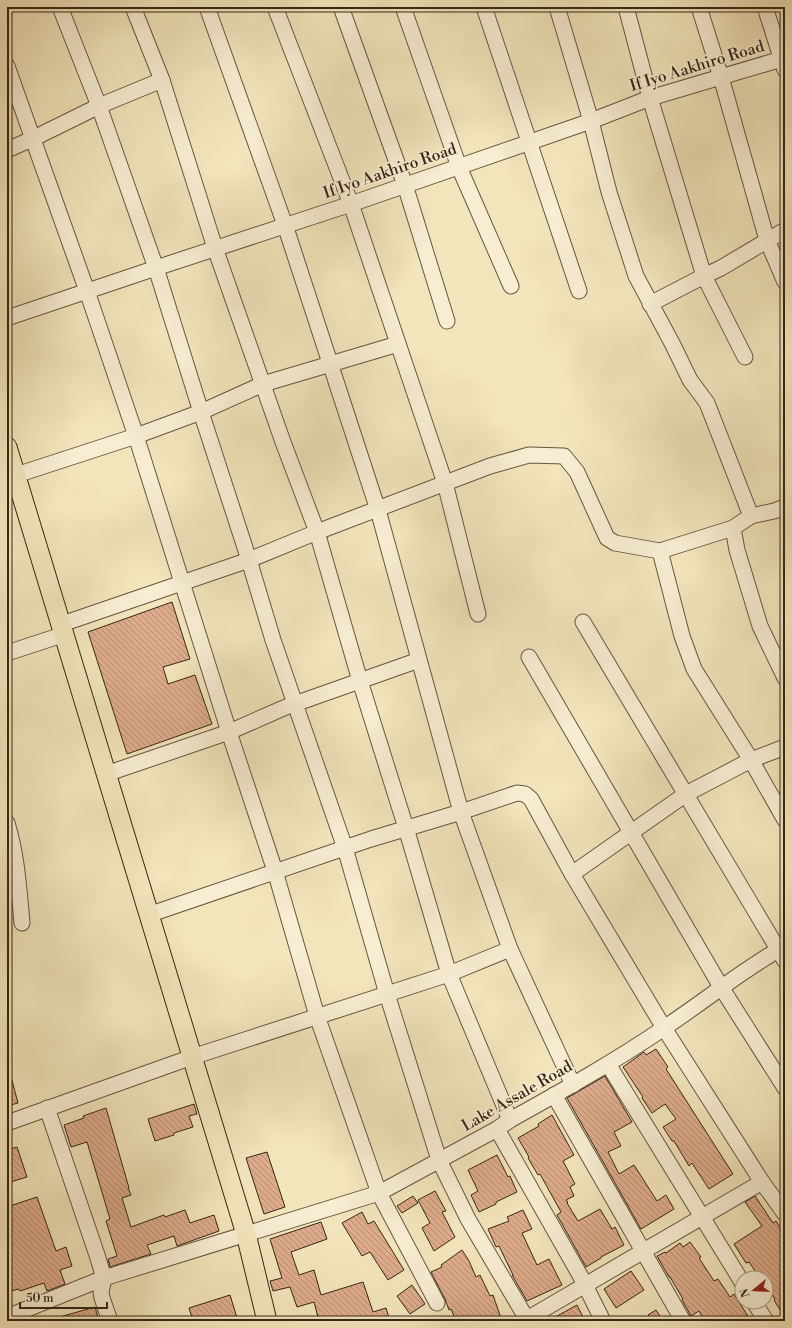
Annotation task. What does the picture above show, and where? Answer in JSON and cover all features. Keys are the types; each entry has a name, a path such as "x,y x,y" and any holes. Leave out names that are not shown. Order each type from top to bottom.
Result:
{"main road":[{"path":"7,447 11,476 63,629 148,915 246,1234 267,1321"}],"street":[{"path":"60,7 99,106 156,268 200,412 249,560 273,640 345,848 387,994 439,1160 468,1219 527,1320 701,1216 762,1182"},
{"path":"133,7 162,80 215,248 317,532 360,681 406,828 449,974 510,1120"},
{"path":"207,7 286,225 378,510 461,812 510,949 573,1085"},
{"path":"275,7 351,204 445,483 478,614"},
{"path":"341,7 405,185 447,321"},
{"path":"403,7 458,167 511,286"},
{"path":"484,7 580,291"},
{"path":"556,7 591,121 609,192 636,276 690,380 707,404 751,516"},
{"path":"626,7 650,98 704,276 745,357"},
{"path":"699,7 721,77 767,240 785,282"},
{"path":"765,7 784,63"},
{"name":"If Iyo Aakhiro Road","path":"7,318 351,204 529,143 650,98 721,77 784,63"},
{"path":"7,66 87,291 136,436 229,732 275,871 317,1016 379,1193 437,1303"},
{"path":"7,150 99,106 162,80"},
{"path":"650,304 721,268 785,230"},
{"path":"11,476 136,436 200,412 263,384 398,344"},
{"path":"7,653 63,629 183,583 249,560 445,483 490,466 529,455 564,456 577,472 607,538 615,543 660,550 733,528 751,516 785,507"},
{"path":"733,528 760,626 785,678"},
{"path":"660,550 682,636 694,669 751,760 785,820"},
{"path":"583,622 783,952"},
{"path":"529,657 721,987 785,1088"},
{"path":"106,774 229,732 295,704 418,660"},
{"path":"572,874 631,831 686,794 751,760 785,747"},
{"path":"148,915 406,828 461,812 517,793 525,794 531,799 572,874 664,1028 762,1182 785,1214"},
{"path":"7,823 12,838 20,894 22,923"},
{"path":"7,1123 192,1057 449,974 510,949"},
{"name":"Lake Assale Road","path":"7,1317 104,1278 379,1193 497,1129 510,1120 573,1085 664,1028 721,987 783,952"},
{"path":"608,1064 735,1270"},
{"path":"554,1095 683,1321"},
{"path":"47,1108 104,1278 101,1292 110,1321"},
{"path":"497,1129 603,1321"},
{"path":"759,1310 766,1321"}],"building":[{"path":"172,602 190,659 163,667 168,684 195,675 212,724 127,754 88,632"},
{"path":"656,1049 668,1067 666,1069 733,1174 709,1189 692,1163 689,1166 674,1141 672,1141 663,1127 676,1119 665,1104 652,1113 623,1067 644,1052 646,1055"},
{"path":"10,1073 18,1103 7,1106 7,1074"},
{"path":"605,1076 632,1122 614,1132 621,1146 608,1152 619,1174 634,1165 657,1201 666,1195 674,1209 641,1229 567,1098"},
{"path":"194,1104 197,1114 189,1116 193,1127 155,1141 148,1119"},
{"path":"106,1108 131,1195 122,1198 131,1227 164,1215 165,1217 185,1210 190,1223 214,1215 219,1231 177,1246 174,1236 147,1245 151,1254 110,1267 108,1259 117,1256 106,1221 110,1219 87,1142 71,1147 64,1125 84,1118 83,1116"},
{"path":"552,1115 574,1155 563,1161 575,1184 570,1187 574,1196 566,1200 568,1202 567,1203 578,1221 600,1209 612,1229 615,1227 624,1245 586,1267 557,1215 561,1212 540,1174 538,1175 528,1158 529,1157 518,1138 539,1126 538,1124"},
{"path":"17,1147 27,1177 7,1183 7,1150"},
{"path":"267,1152 285,1207 264,1214 246,1158"},
{"path":"497,1155 508,1177 510,1176 517,1192 479,1212 471,1195 478,1191 468,1170"},
{"path":"435,1191 446,1211 442,1212 455,1237 434,1251 422,1228 430,1223 418,1200"},
{"path":"413,1196 418,1203 402,1213 397,1206"},
{"path":"755,1196 773,1223 776,1221 785,1236 785,1318 774,1300 774,1270 754,1270 749,1262 746,1263 734,1244 762,1226 745,1202"},
{"path":"37,1197 56,1251 66,1247 72,1266 60,1270 65,1284 47,1291 44,1283 20,1291 19,1289 7,1292 7,1207"},
{"path":"523,1210 532,1229 522,1233 537,1265 549,1259 562,1285 527,1301 512,1275 499,1246 496,1247 488,1229 509,1221 507,1217"},
{"path":"362,1212 368,1224 374,1221 404,1270 388,1280 370,1252 362,1256 342,1223"},
{"path":"321,1222 327,1239 291,1252 299,1275 314,1270 321,1295 363,1282 373,1312 386,1308 390,1321 319,1321 314,1302 297,1307 290,1287 273,1291 270,1281 282,1278 270,1239"},
{"path":"690,1242 701,1257 699,1258 714,1281 718,1279 730,1297 734,1294 734,1310 744,1310 751,1321 705,1321 699,1311 691,1316 682,1300 683,1299 657,1256 665,1252 666,1253 680,1243 683,1247"},
{"path":"462,1250 476,1277 480,1275 490,1296 493,1295 502,1321 456,1321 451,1309 449,1310 431,1272 442,1267 441,1265"},
{"path":"631,1271 644,1290 616,1308 604,1289"},
{"path":"412,1285 425,1304 410,1314 397,1296"},
{"path":"230,1295 238,1321 193,1321 189,1308"},
{"path":"577,1305 585,1321 548,1321"},
{"path":"95,1307 99,1321 56,1321 56,1318"},
{"path":"656,1310 663,1321 652,1321 648,1315"}]}
